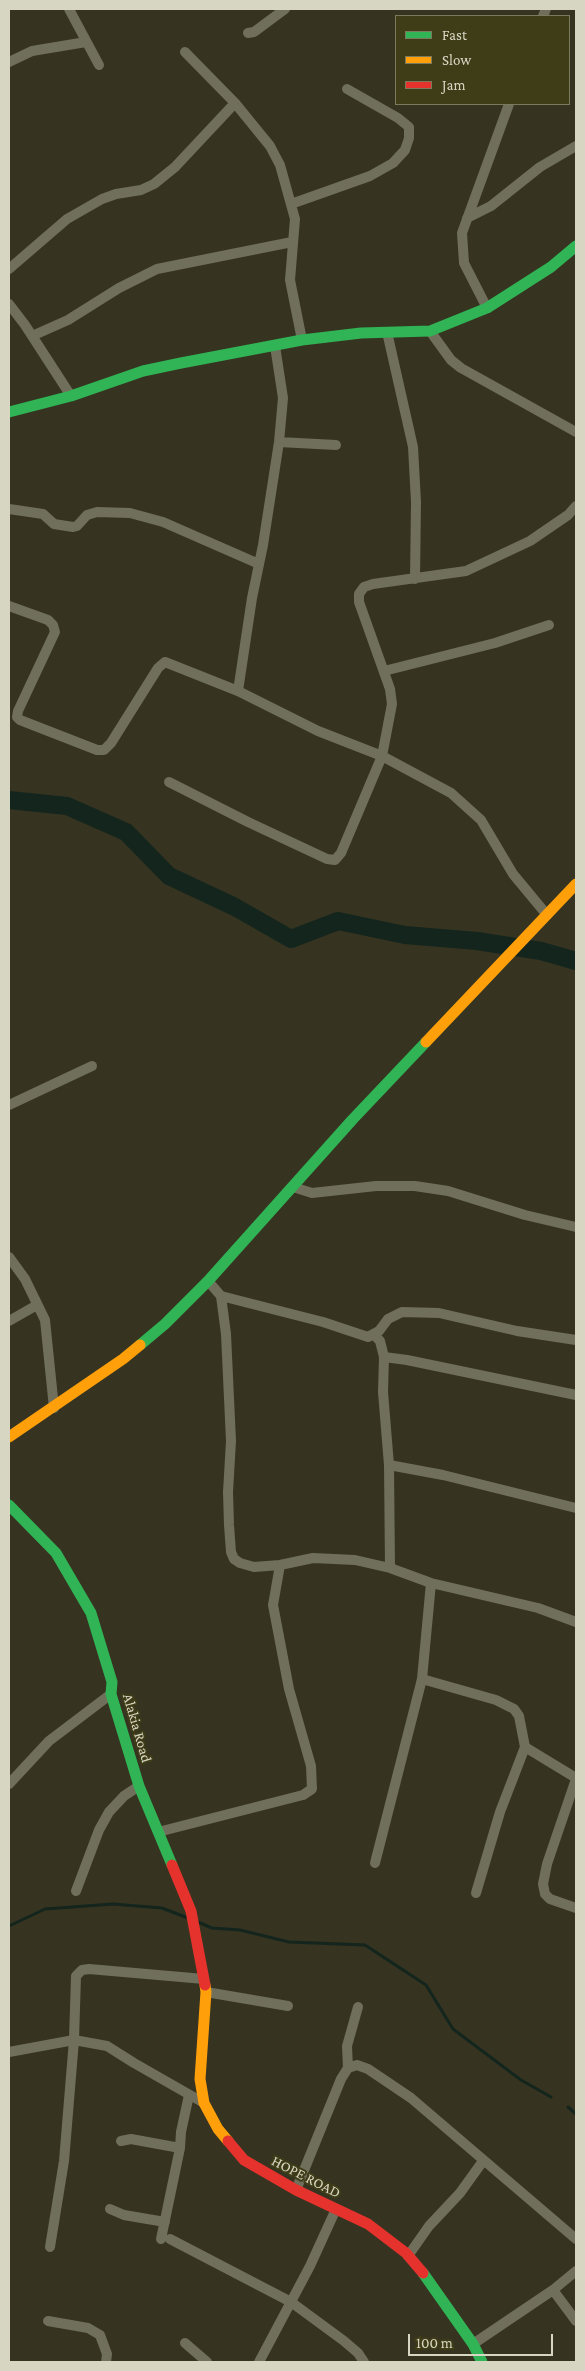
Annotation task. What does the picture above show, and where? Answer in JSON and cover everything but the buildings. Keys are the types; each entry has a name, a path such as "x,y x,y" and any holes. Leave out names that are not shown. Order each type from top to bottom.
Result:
{"street":[{"path":"69,9 99,66"},
{"path":"248,33 254,32 274,12 285,9"},
{"path":"9,62 32,51 86,42"},
{"path":"185,52 235,102 270,146 280,165 296,229 292,242 290,280 302,340"},
{"path":"291,204 370,176 393,162 405,150 409,138 409,127 398,118 347,89"},
{"path":"9,269 67,219 102,198 141,190 154,184 175,167 235,102"},
{"path":"486,308 464,263 462,233 509,105"},
{"path":"467,218 491,206 540,167 576,146"},
{"path":"32,336 68,320 120,288 157,269 292,242"},
{"path":"9,412 72,396 143,370 302,340 430,330 486,308 551,267 576,246"},
{"path":"9,304 72,396"},
{"path":"430,330 451,360 462,368 576,432"},
{"path":"387,332 413,447 416,502 415,579"},
{"path":"238,691 279,442 282,398 275,346"},
{"path":"279,442 336,445"},
{"path":"169,782 326,859 335,860 341,853 382,756 392,704 390,688 359,602 359,594 364,587 374,584 466,571 530,541 568,515 576,506"},
{"path":"9,509 43,514 54,524 73,527 77,526 87,515 96,512 130,514 163,522 259,564"},
{"path":"9,606 48,620 54,625 55,632 18,711 17,717 25,723 97,750 104,750 111,743 158,668 165,662 238,691 318,731 382,756 451,793 481,820 513,874 547,915"},
{"path":"384,671 487,645 549,625"},
{"path":"9,1437 54,1408 149,1339 208,1281 359,1113 576,884"},
{"path":"9,1105 92,1066"},
{"path":"292,1187 312,1193 376,1186 415,1186 448,1192 525,1215 576,1227"},
{"path":"9,1257 24,1279 44,1320 47,1333 54,1408"},
{"path":"208,1281 221,1296 226,1334 231,1441 228,1492 231,1552 234,1559 254,1567 280,1565 313,1558 355,1560 390,1568 430,1583 538,1608 576,1622"},
{"path":"221,1296 323,1322 368,1337 374,1335 388,1319 402,1312 439,1313 516,1332 576,1340"},
{"path":"9,1321 38,1305"},
{"path":"374,1335 380,1341 384,1357 384,1392 389,1465 390,1568"},
{"path":"384,1357 407,1360 576,1395"},
{"path":"389,1465 443,1475 576,1508"},
{"name":"Alakia Road","path":"9,1505 49,1544 77,1586 91,1613 112,1682 111,1694 139,1786 191,1911 204,1979"},
{"path":"158,1832 303,1795 312,1789 313,1774 289,1689 273,1605 280,1565"},
{"path":"375,1863 422,1679 430,1583"},
{"path":"422,1679 496,1700 514,1709 519,1716 525,1747 500,1812 476,1893"},
{"path":"9,1784 49,1741 111,1694"},
{"path":"525,1747 576,1778 547,1864 543,1884 545,1894 550,1899 576,1908"},
{"path":"76,1891 99,1830 109,1812 124,1796 139,1786"},
{"path":"50,2247 64,2161 74,2040 76,1976 82,1970 204,1979"},
{"name":"HOPE ROAD","path":"204,1979 206,1992 200,2056 200,2079 204,2103 224,2137 244,2160 296,2190 378,2230 408,2256 428,2279 473,2344 482,2362"},
{"path":"206,1992 288,2006"},
{"path":"296,2190 341,2080 348,2068 347,2046 358,2007"},
{"path":"9,2052 74,2040 107,2046 204,2103"},
{"path":"348,2068 357,2065 376,2074 411,2098 576,2239"},
{"path":"189,2095 165,2222 166,2239 291,2302 344,2341 364,2362"},
{"path":"121,2141 132,2139 180,2148"},
{"path":"408,2256 429,2226 460,2193 483,2161"},
{"path":"110,2209 124,2215 165,2222"},
{"path":"259,2362 291,2302 336,2209"},
{"path":"473,2344 553,2290 576,2271"},
{"path":"553,2290 576,2321"},
{"path":"48,2321 88,2328 100,2335 107,2354 106,2362"},
{"path":"185,2343 207,2362"}],"waterway":[{"path":"9,800 67,806 126,832 169,876 235,907 291,939 338,921 405,935 477,941 541,951 576,961"},
{"path":"9,1926 45,1909 113,1904 162,1908 188,1918"},
{"path":"198,1922 212,1928 240,1930 289,1942 365,1945 426,1985 453,2029 521,2080 551,2097"},
{"path":"568,2107 576,2114"}],"traffic: fast":[{"path":"9,412 71,396 143,371 181,363 302,340 361,333 430,331 487,308 551,267 576,246"},
{"path":"140,1345 165,1324 208,1281 353,1119 426,1042"},
{"path":"9,1505 56,1553 91,1613 112,1682 111,1694 139,1786 172,1865"},
{"path":"423,2273 473,2344 482,2362"}],"traffic: slow":[{"path":"426,1042 576,884"},
{"path":"9,1437 123,1359 140,1345"},
{"path":"205,1985 200,2079 204,2103 218,2129 228,2141"}],"traffic: jam":[{"path":"172,1865 191,1911 205,1985"},
{"path":"228,2141 244,2160 296,2190 368,2224 406,2253 423,2273"}]}
